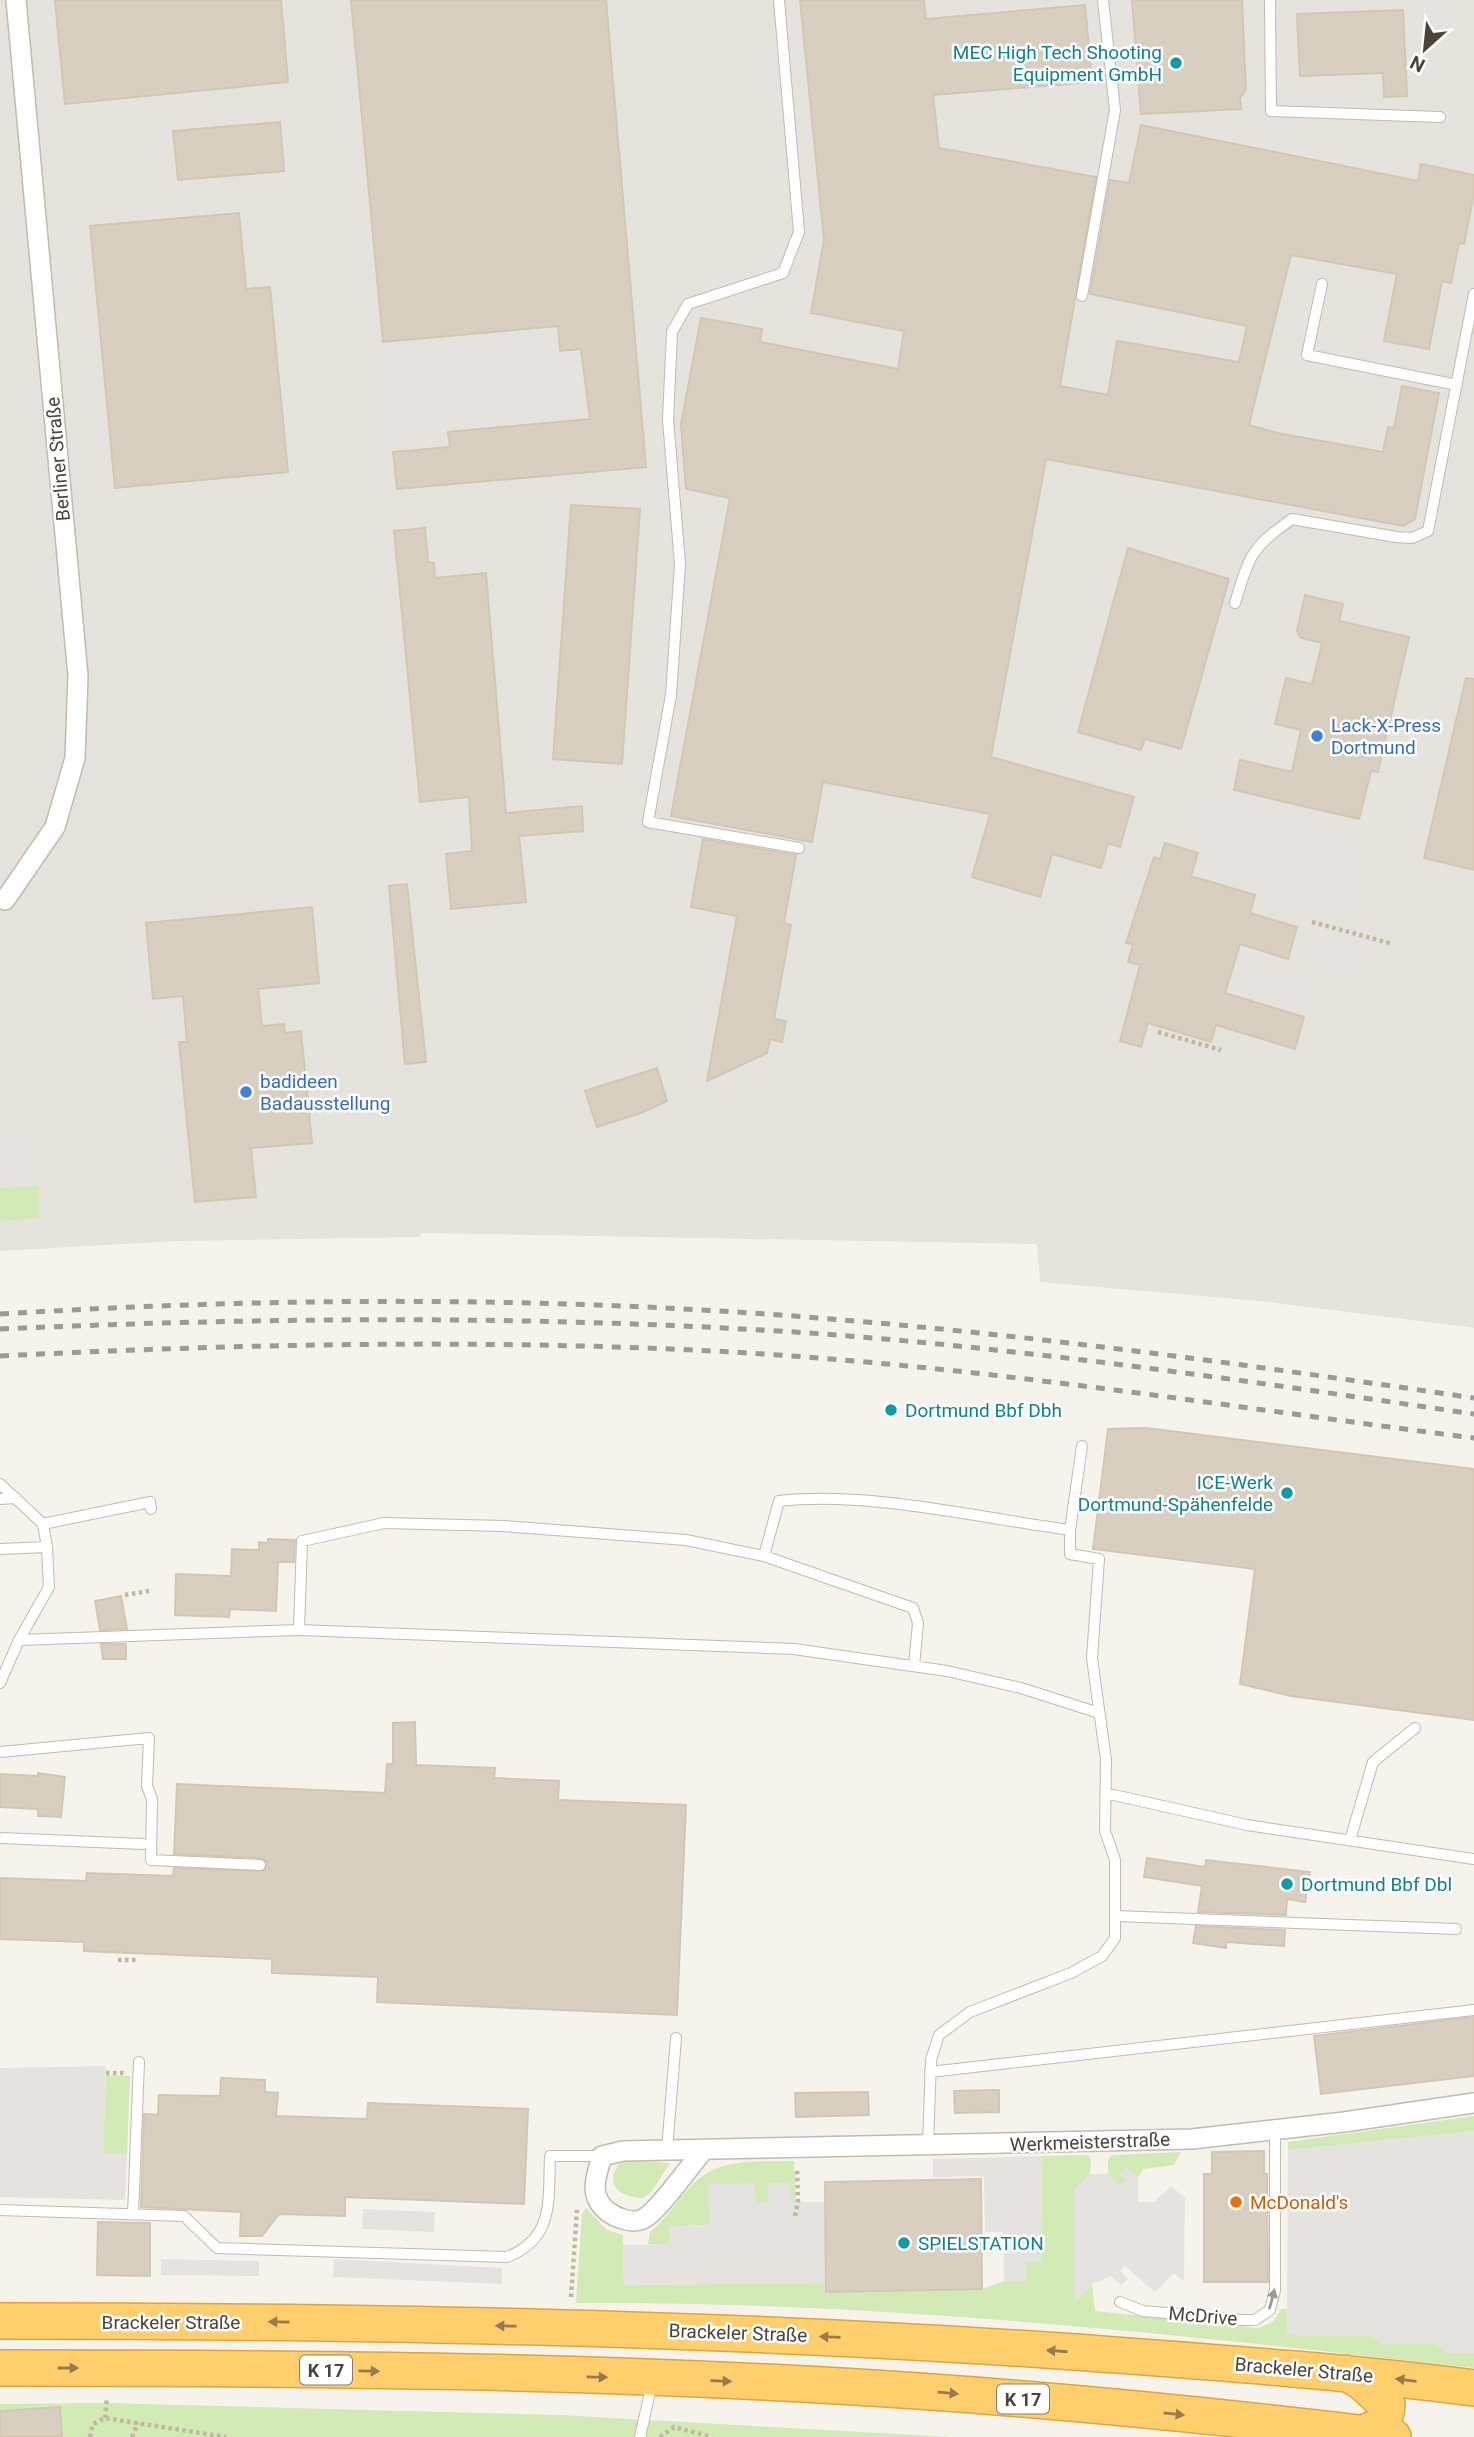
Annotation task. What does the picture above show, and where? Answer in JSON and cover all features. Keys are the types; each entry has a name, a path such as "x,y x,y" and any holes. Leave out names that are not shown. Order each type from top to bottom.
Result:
{"highway":[{"name":"Brackeler Straße","path":"0,2321 575,2327 873,2338 1344,2372 1474,2388"},
{"name":"K 17","path":"0,2368 254,2368 653,2378 932,2392 1378,2435"},
{"path":"1344,2372 1362,2382 1387,2405 1387,2418 1378,2428 1378,2435"}],"street":[{"name":"Berliner Straße","path":"5,900 55,827 75,758 78,676 16,0"},
{"name":"Werkmeisterstraße","path":"602,2156 623,2151 1192,2139 1474,2103"},
{"path":"602,2156 594,2182 597,2199 608,2213 626,2221 641,2221 652,2212 704,2150"}],"lane":[{"path":"779,0 799,232 783,273 688,304 672,332 668,420 680,564 671,695 648,822 799,848"},
{"path":"1082,296 1115,110 1103,0"},
{"path":"1270,0 1271,111 1440,117"},
{"path":"1322,284 1307,355 1457,384"},
{"path":"1235,603 1247,564 1260,542 1292,519 1396,537 1412,538 1429,531 1474,295"},
{"path":"928,2146 932,2049 939,2035 970,2012 1071,1973 1102,1956 1115,1938 1115,1860 1105,1831 1106,1760 1092,1658 1099,1559 1070,1554 1070,1531 1082,1446"},
{"path":"0,1484 43,1524 49,1587 19,1640 0,1683"},
{"path":"0,1499 16,1498"},
{"path":"764,1556 779,1501 801,1499 853,1499 1070,1531"},
{"path":"43,1524 150,1502 151,1509"},
{"path":"299,1630 302,1541 384,1523 503,1526 686,1540 764,1556 913,1608 918,1623 914,1667"},
{"path":"0,1549 47,1547"},
{"path":"19,1640 299,1630 794,1649 914,1667 1021,1688 1099,1713"},
{"path":"1350,1840 1373,1762 1415,1728"},
{"path":"0,1752 149,1738 147,1786 152,1799 151,1860 260,1865"},
{"path":"1105,1793 1247,1825 1474,1859"},
{"path":"0,1838 142,1844"},
{"path":"1116,1916 1456,1929"},
{"path":"930,2072 1474,2010"},
{"path":"667,2150 676,2038"},
{"path":"133,2214 139,2062"},
{"name":"McDrive","path":"1120,2302 1143,2311 1243,2320 1255,2320 1270,2310 1275,2290 1275,2130"},
{"path":"0,2210 184,2216 217,2248 507,2257 527,2249 541,2233 547,2215 550,2156 602,2156"},
{"path":"640,2437 653,2378"}],"path":[{"path":"1312,922 1394,944"},
{"path":"1158,1032 1221,1050"},
{"path":"125,1595 149,1591"},
{"path":"118,1960 139,1960"},
{"path":"795,2216 798,2202 797,2148"},
{"path":"558,2297 572,2297 578,2205 594,2182"},
{"path":"94,2398 121,2398"},
{"path":"105,2418 107,2398"},
{"path":"90,2437 93,2424 105,2418 226,2437"},
{"path":"132,2437 138,2423"},
{"path":"660,2437 674,2427 712,2437"}],"shaded area":[{"path":"0,0 1474,0 1474,1328 1259,1301 1040,1282 1037,1244 421,1233 420,1237 179,1241 0,1251"},
{"path":"558,326 560,350 572,350 578,415 391,434 383,342"},
{"path":"1217,803 1343,841 1338,857 1357,863 1341,919 1276,899 1281,881 1201,858"},
{"path":"1319,936 1350,946 1345,963 1314,954"},
{"path":"1257,976 1310,992 1305,1010 1251,994"},
{"path":"26,1149 27,1186 0,1188 0,1150"},
{"path":"106,2066 103,2153 127,2154 125,2200 0,2197 0,2068"},
{"path":"1474,2131 1474,2353 1447,2353 1437,2344 1382,2344 1372,2336 1287,2335 1288,2150"},
{"path":"1042,2156 1041,2262 1026,2262 1027,2281 1004,2281 1003,2232 985,2232 984,2176 933,2177 933,2159"},
{"path":"1126,2167 1138,2177 1138,2202 1154,2202 1171,2186 1185,2198 1184,2279 1183,2281 1174,2273 1155,2292 1125,2266 1120,2271 1128,2279 1121,2285 1111,2276 1092,2284 1074,2302 1074,2189 1090,2174 1108,2174 1121,2186 1126,2180 1119,2173"},
{"path":"755,2183 756,2202 768,2202 768,2183 791,2183 791,2202 825,2202 826,2283 624,2285 623,2245 669,2244 669,2226 709,2225 708,2184"},
{"path":"363,2209 435,2212 434,2232 362,2229"},
{"path":"161,2259 259,2261 259,2276 161,2275"},
{"path":"334,2259 502,2268 502,2284 333,2277"}],"green space":[{"path":"39,1186 39,1218 0,1221 0,1188"},
{"path":"106,2075 130,2076 127,2154 103,2153"},
{"path":"1474,2116 1474,2131 1288,2150 1288,2142"},
{"path":"1181,2152 1174,2165 1144,2169 1138,2177 1125,2167 1127,2180 1120,2187 1108,2174 1108,2160 1112,2155"},
{"path":"1088,2155 1091,2160 1090,2174 1074,2190 1075,2301 1092,2284 1095,2311 1258,2328 1273,2322 1281,2309 1287,2309 1288,2335 1373,2336 1382,2344 1437,2344 1447,2353 1474,2353 1474,2368 1026,2322 801,2308 576,2303 582,2214 586,2208 607,2230 623,2235 624,2285 826,2283 827,2292 982,2289 1004,2281 1026,2281 1026,2262 1041,2262 1042,2156"},
{"path":"622,2160 670,2163 652,2191 643,2198 620,2192 613,2182 616,2168"},
{"path":"794,2161 796,2202 791,2202 790,2183 768,2183 768,2202 756,2203 709,2184 709,2225 669,2226 669,2244 648,2244 650,2232 688,2189 705,2175 716,2169 741,2163"},
{"path":"107,2403 559,2415 951,2437 0,2437 0,2404"}],"building":[{"path":"55,0 281,0 288,82 65,104"},
{"path":"351,0 606,0 646,467 397,489 393,452 450,447 448,432 590,419 581,349 560,351 558,326 383,342"},
{"path":"800,0 924,0 926,19 1085,5 1092,82 933,95 939,148 1096,177 1060,386 1108,395 1117,341 1239,362 1247,326 1090,294 1110,180 1129,183 1141,125 1418,181 1421,164 1474,175 1474,194 1464,244 1459,243 1451,283 1442,281 1429,349 1384,341 1397,274 1291,255 1249,425 1277,433 1383,452 1388,427 1394,428 1402,386 1439,393 1415,519 1403,526 1046,459 991,757 1134,797 1120,847 1108,843 1101,868 1052,854 1040,897 972,877 990,814 823,782 812,842 671,816 730,498 686,489 681,424 701,318 762,329 760,342 898,369 904,331 811,313 824,240"},
{"path":"1132,0 1242,0 1246,90 1240,98 1241,109 1141,114"},
{"path":"1403,10 1407,96 1384,97 1383,73 1300,76 1297,14"},
{"path":"280,122 284,171 178,180 173,131"},
{"path":"239,213 246,289 270,287 288,472 115,488 90,226"},
{"path":"571,505 640,509 622,764 553,759"},
{"path":"425,528 428,562 434,563 435,578 486,573 506,813 582,806 583,831 519,836 526,902 451,909 446,854 472,851 469,797 420,802 394,531"},
{"path":"1128,548 1229,579 1181,749 1145,739 1141,750 1078,732"},
{"path":"1305,595 1343,604 1339,621 1409,637 1378,772 1371,771 1359,819 1234,790 1240,760 1292,772 1301,730 1275,724 1286,678 1312,684 1322,643 1301,638 1297,631"},
{"path":"1466,678 1474,679 1474,870 1424,858"},
{"path":"703,839 796,855 784,923 791,925 774,1019 786,1021 782,1042 770,1039 767,1053 707,1081 737,916 691,907"},
{"path":"1165,843 1198,853 1191,876 1255,895 1250,913 1297,927 1288,959 1240,944 1225,993 1304,1017 1295,1049 1216,1025 1211,1042 1148,1023 1141,1047 1120,1041 1140,965 1128,962 1133,944 1126,943 1154,857 1160,859"},
{"path":"407,884 426,1062 405,1064 389,886"},
{"name":"badideen Badausstellung","path":"312,907 319,983 258,989 262,1026 284,1024 285,1033 301,1031 312,1143 251,1148 256,1197 195,1202 179,1042 187,1042 183,996 153,999 146,923"},
{"path":"657,1068 667,1101 641,1113 597,1127 585,1091"},
{"name":"ICE-Werk Dortmund-Spähenfelde","path":"1146,1428 1474,1469 1474,1720 1291,1696 1240,1684 1255,1569 1093,1549 1108,1429"},
{"path":"268,1539 295,1540 294,1562 278,1562 276,1611 230,1609 229,1617 175,1615 176,1574 231,1576 232,1549 259,1550 259,1542 268,1543"},
{"path":"121,1596 127,1629 100,1630 95,1601"},
{"path":"101,1644 126,1644 126,1659 103,1659"},
{"path":"415,1722 416,1765 495,1768 494,1778 559,1781 558,1800 686,1805 677,2015 377,2002 378,1977 272,1973 272,1959 84,1951 84,1942 0,1939 0,1878 86,1881 87,1873 173,1876 174,1868 264,1871 267,1862 261,1858 174,1854 177,1784 385,1793 387,1764 393,1764 393,1723"},
{"path":"38,1773 65,1777 61,1817 38,1816 38,1809 0,1807 0,1774 38,1776"},
{"path":"1147,1858 1205,1867 1206,1860 1310,1872 1305,1902 1287,1899 1286,1915 1198,1912 1202,1886 1144,1877"},
{"path":"1196,1926 1285,1930 1284,1946 1226,1942 1226,1948 1193,1943"},
{"path":"1474,2017 1474,2076 1321,2094 1314,2036"},
{"path":"221,2078 265,2080 265,2092 278,2093 276,2116 367,2119 368,2103 528,2109 524,2204 345,2197 345,2216 279,2214 262,2236 240,2236 241,2212 141,2207 144,2114 158,2115 159,2095 220,2096"},
{"path":"999,2090 999,2112 955,2113 954,2091"},
{"path":"868,2092 869,2115 796,2117 795,2093"},
{"name":"McDonald's","path":"1264,2151 1264,2174 1267,2174 1268,2282 1204,2282 1204,2174 1212,2174 1212,2152"},
{"name":"SPIELSTATION","path":"981,2179 982,2289 826,2292 825,2182"},
{"path":"98,2222 150,2223 150,2276 97,2275"},
{"path":"60,2407 62,2437 0,2437 0,2411"}],"railway":[{"path":"0,1314 195,1305 390,1301 683,1309 954,1330 1214,1361 1474,1398"},
{"path":"0,1329 304,1320 506,1321 709,1327 893,1340 1060,1357 1474,1414"},
{"path":"0,1356 357,1344 535,1345 713,1351 809,1357 999,1376 1474,1438"}],"place":[{"name":"MEC High Tech Shooting Equipment GmbH","path":"1176,63"},
{"name":"Lack-X-Press Dortmund","path":"1317,736"},
{"name":"badideen Badausstellung","path":"246,1092"},
{"name":"Dortmund Bbf Dbh","path":"891,1410"},
{"name":"ICE-Werk Dortmund-Spähenfelde","path":"1287,1493"},
{"name":"Dortmund Bbf Dbl","path":"1287,1884"},
{"name":"McDonald's","path":"1236,2202"},
{"name":"SPIELSTATION","path":"904,2243"}]}
